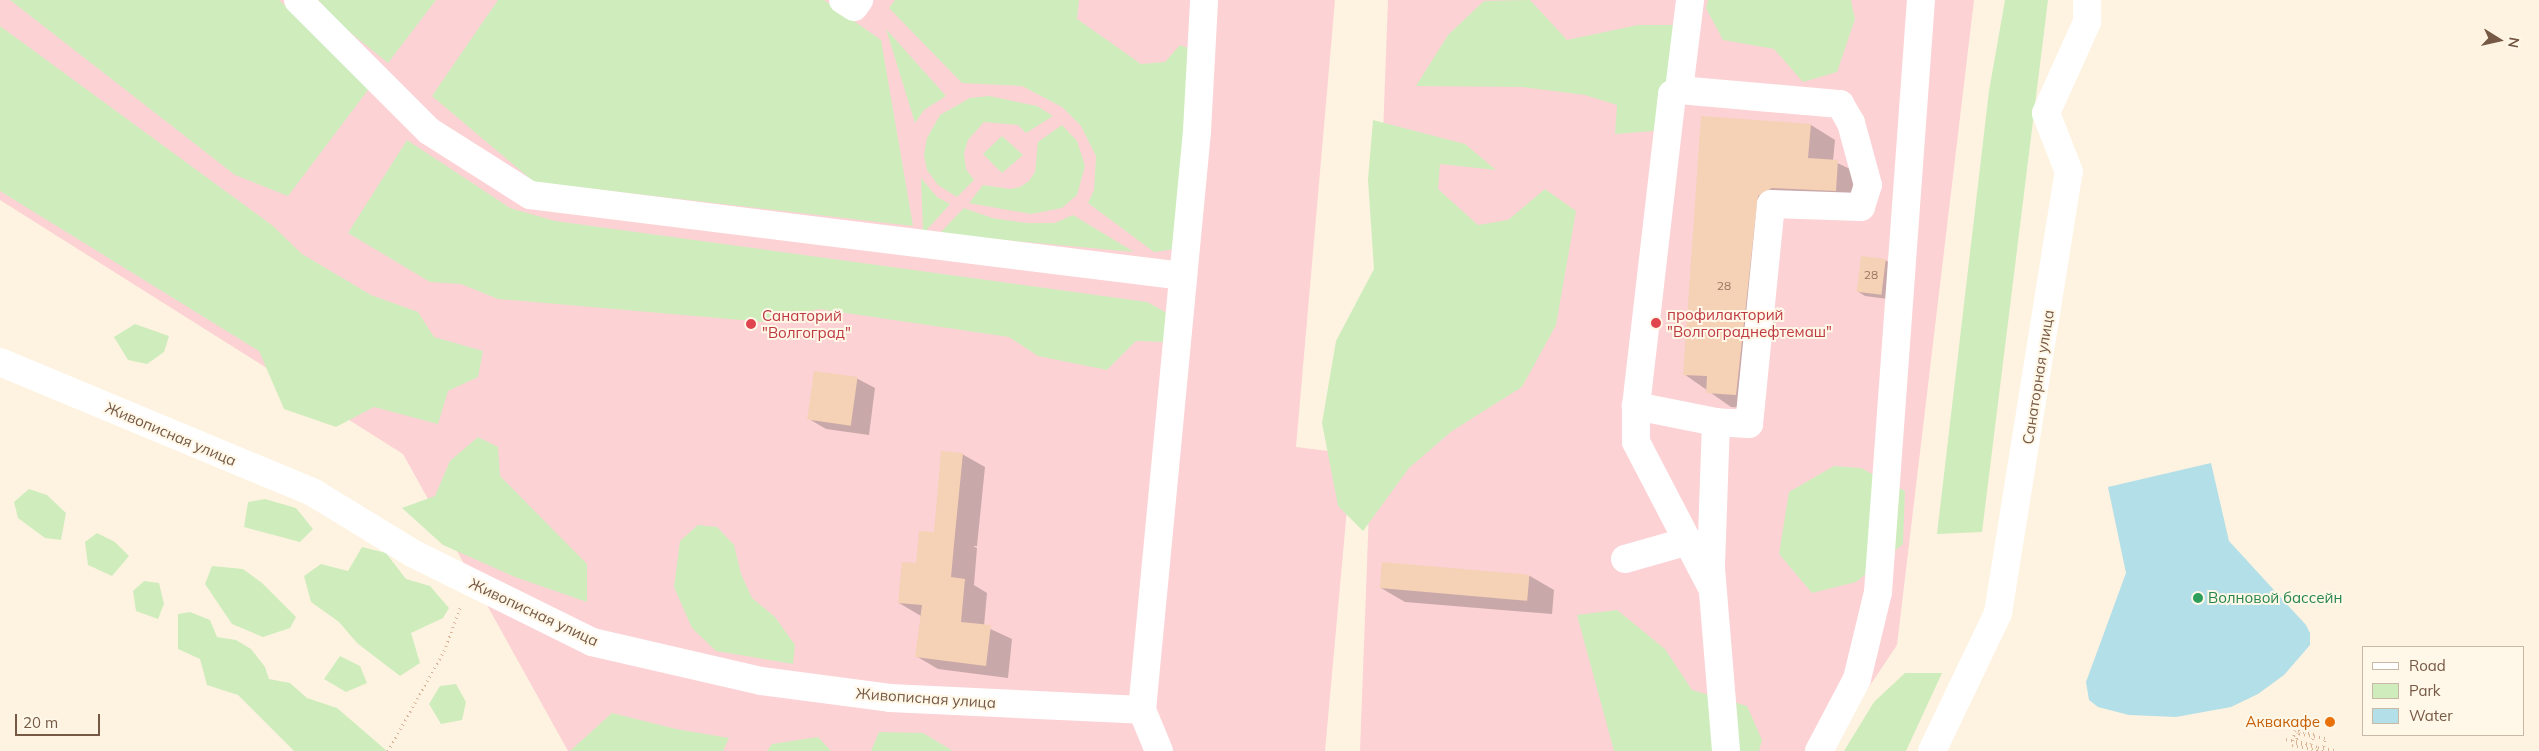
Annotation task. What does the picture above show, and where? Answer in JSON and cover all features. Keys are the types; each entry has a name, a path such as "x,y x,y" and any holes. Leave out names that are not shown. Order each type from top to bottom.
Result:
{"street":[{"path":"298,0 429,132 530,195 1182,276"},
{"path":"843,0 854,7 859,0"},
{"path":"1679,90 1690,0"},
{"path":"1819,751 1857,679 1878,592 1921,0"},
{"name":"Санаторная улица","path":"1932,751 1998,613 2069,172 2046,113 2087,22 2087,0"},
{"path":"1159,751 1142,710 1197,131 1201,2"},
{"path":"1636,406 1716,422 1749,424 1770,204 1861,207 1868,185 1851,123 1840,104 1679,90 1672,94 1636,406 1636,442 1712,588"},
{"name":"Живописная улица","path":"0,362 314,493 414,554 592,642 761,680 890,698 1142,710"},
{"path":"1716,422 1712,588 1726,751"},
{"path":"1625,559 1688,542"}],"path":[{"path":"388,751 444,652 470,582"},
{"path":"2286,739 2294,741 2303,742 2311,744 2312,739 2314,734 2295,730 2294,738 2292,745 2323,751 2324,744 2325,738 2316,736 2307,735 2298,733 2297,738 2296,743 2304,744 2318,747 2328,749 2338,751"}],"shaded area":[{"name":"Санаторий \"Волгоград\"","path":"0,0 1335,0 1296,447 1352,454 1325,751 568,751 403,454 0,200"},
{"name":"профилакторий \"Волгограднефтемаш\"","path":"1388,0 1974,0 1897,645 1826,751 1360,751"}],"green space":[{"path":"10,0 279,0 371,86 288,196 235,175"},
{"path":"318,0 436,0 388,63 341,25"},
{"path":"498,0 824,0 881,40 913,226 534,182 432,96"},
{"path":"895,0 1079,0 1077,19 1141,64 1165,62 1180,45 1195,51 1175,249 1154,252 1088,203 1094,190 1096,156 1081,126 1062,107 1022,86 962,83 889,8"},
{"path":"1530,0 1567,40 1638,25 1674,25 1670,74 1660,96 1654,131 1615,134 1617,105 1585,95 1522,87 1416,86 1448,35 1484,1"},
{"path":"1708,0 1851,0 1855,19 1837,72 1803,82 1774,49 1723,40 1706,8"},
{"path":"2005,0 2048,0 1982,532 1937,534 1989,91"},
{"path":"0,26 273,226 302,254 371,295 418,312 434,337 483,351 478,377 448,391 438,424 374,407 336,427 284,409 259,351 0,191"},
{"path":"886,29 946,96 924,110 915,123"},
{"path":"989,96 1037,106 1053,116 1026,133 1018,125 984,122 968,140 964,153 966,169 974,180 957,197 938,185 927,170 924,155 927,138 940,115 970,98"},
{"path":"1373,120 1465,144 1496,170 1440,164 1438,189 1478,225 1508,220 1545,189 1576,211 1556,325 1522,387 1452,431 1409,468 1363,531 1338,506 1322,423 1336,341 1374,269 1368,180"},
{"path":"1062,125 1077,141 1085,166 1077,195 1062,208 1031,214 969,203 983,185 1010,189 1020,187 1029,181 1035,172 1038,142"},
{"path":"1002,136 1023,155 1002,173 983,154"},
{"path":"407,140 510,208 555,221 1147,302 1169,314 1164,342 1136,341 1107,370 1038,356 1009,337 819,309 765,322 498,299 461,284 430,282 348,233"},
{"path":"921,178 937,197 950,204 923,234"},
{"path":"964,208 992,218 1027,223 1055,223 1073,215 1134,252 939,234"},
{"path":"135,324 169,336 164,352 147,364 128,360 114,337"},
{"path":"478,437 498,447 500,476 587,564 587,602 515,577 443,545 402,508 435,496 450,461"},
{"path":"1834,466 1861,468 1905,491 1903,544 1856,582 1812,593 1779,554 1789,492"},
{"path":"29,489 47,495 66,513 61,540 45,538 18,518 14,502"},
{"path":"265,499 296,508 313,529 300,542 244,527 248,502"},
{"path":"698,525 717,527 734,545 741,574 752,598 775,617 795,645 793,664 716,651 692,628 674,587 680,541"},
{"path":"97,533 115,542 129,556 112,576 88,565 85,542"},
{"path":"362,547 386,553 406,579 430,586 449,608 443,618 411,633 420,663 400,676 357,643 339,622 311,602 304,576 321,564 348,571"},
{"path":"212,566 243,569 262,583 296,617 290,628 263,637 232,624 205,584"},
{"path":"144,581 159,583 164,604 158,619 136,611 133,591"},
{"path":"1617,610 1665,649 1692,690 1747,706 1762,740 1759,751 1614,751 1577,615"},
{"path":"190,612 210,620 217,637 236,640 251,649 265,667 269,679 290,683 307,698 337,708 387,751 294,751 238,695 207,685 200,659 178,649 178,614"},
{"path":"340,656 360,666 367,683 346,692 324,679"},
{"path":"1905,673 1942,673 1906,751 1844,751 1874,702"},
{"path":"456,684 466,702 462,720 441,724 429,704 440,686"},
{"path":"612,713 676,729 729,738 723,751 570,751"},
{"path":"879,732 923,733 953,751 871,751"},
{"path":"818,737 831,751 767,751 772,744"}],"water":[{"name":"Волновой бассейн","path":"2211,463 2229,541 2306,625 2310,633 2310,645 2284,675 2258,694 2231,707 2176,717 2129,715 2098,707 2089,700 2086,682 2126,573 2108,487"}],"building":[{"path":"1701,116 1811,124 1808,158 1838,160 1836,191 1772,188 1758,196 1736,395 1706,393 1707,376 1683,375"},
{"path":"1861,256 1886,259 1881,295 1857,292"},
{"path":"814,371 858,377 851,426 807,420"},
{"path":"941,451 963,453 951,577 965,579 961,622 991,625 986,666 915,657 922,605 898,603 902,562 916,563 919,531 934,532"},
{"path":"1382,562 1529,575 1527,601 1380,588"}],"place":[{"name":"профилакторий \"Волгограднефтемаш\"","path":"1656,323"},
{"name":"Санаторий \"Волгоград\"","path":"751,324"},
{"name":"Волновой бассейн","path":"2198,598"},
{"name":"Аквакафе","path":"2330,722"}]}
